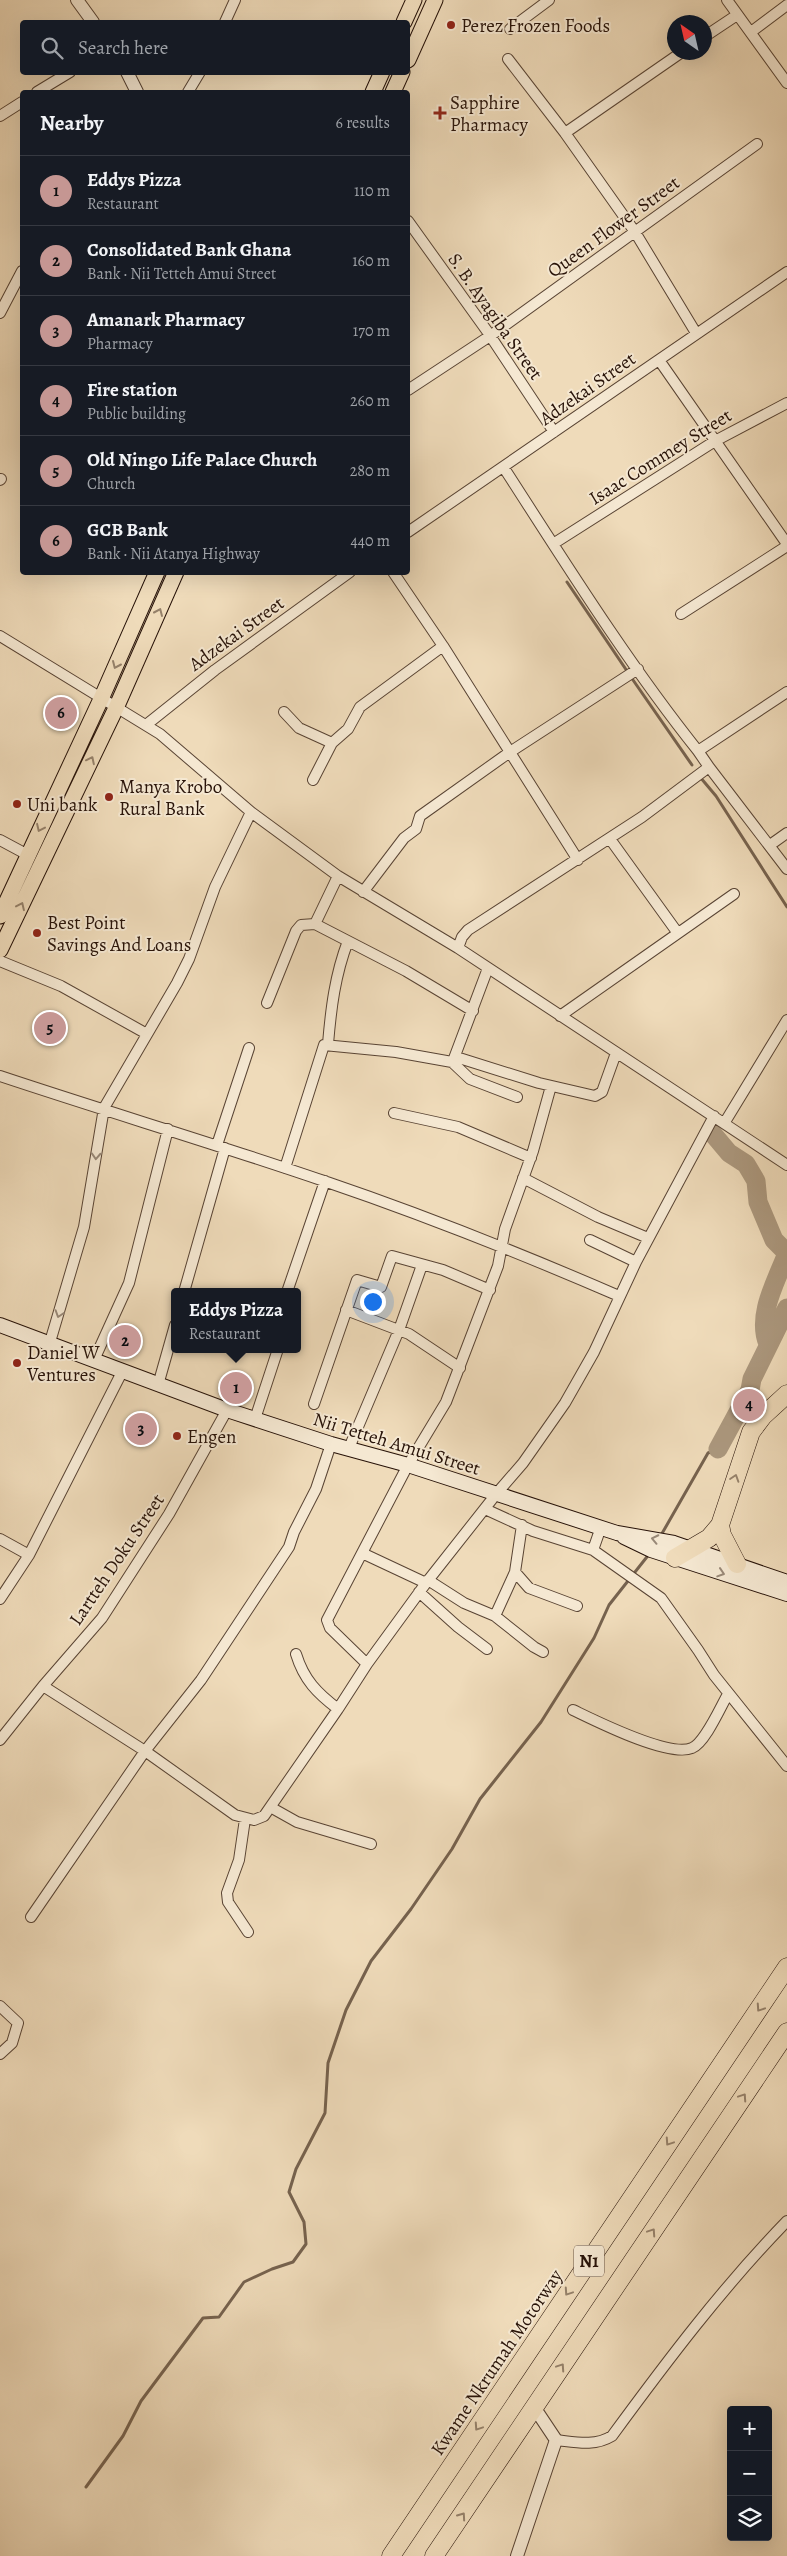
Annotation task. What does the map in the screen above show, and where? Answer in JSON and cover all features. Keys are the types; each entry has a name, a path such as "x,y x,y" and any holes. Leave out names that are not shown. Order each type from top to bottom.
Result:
{"highway":[{"path":"675,1558 709,1538 720,1525 751,1432 775,1404 787,1394"},
{"path":"720,1525 722,1535 737,1564"},
{"name":"Kwame Nkrumah Motorway","path":"391,2556 787,1967"},
{"name":"N1","path":"434,2556 787,2032"}],"main road":[{"path":"405,20 414,0"},
{"path":"410,56 435,0"},
{"path":"374,90 381,75"},
{"path":"394,90 401,75"},
{"path":"0,916 101,699 156,575"},
{"path":"0,950 116,708 175,575"},
{"name":"Nii Tetteh Amui Street","path":"0,1325 50,1342 122,1372 227,1410 331,1444 408,1465 617,1533 659,1540 692,1549 787,1582"},
{"path":"617,1533 637,1545 787,1594"}],"street":[{"path":"77,0 92,20"},
{"path":"226,20 235,0"},
{"path":"510,29 549,0"},
{"path":"727,0 787,83"},
{"path":"751,32 787,5"},
{"path":"712,32 737,15"},
{"path":"508,59 565,133 635,232 696,333"},
{"path":"565,133 670,60"},
{"path":"40,90 65,75"},
{"path":"128,75 136,90"},
{"path":"189,90 198,75"},
{"path":"0,116 20,103"},
{"name":"Queen Flower Street","path":"410,389 490,336 757,144"},
{"name":"S. B. Ayagiba Street","path":"410,224 490,336 554,432"},
{"name":"Adzekai Street","path":"410,531 504,468 696,333 787,272"},
{"path":"0,313 20,275"},
{"path":"659,360 787,545 681,614"},
{"name":"Isaac Commey Street","path":"553,544 715,441 787,403"},
{"path":"504,468 664,709 787,869"},
{"name":"Adzekai Street","path":"146,725 215,670 346,575"},
{"path":"395,575 443,646 578,860"},
{"path":"0,636 146,725 178,748 251,812 338,876 458,948 616,1053 725,1122 787,1165"},
{"path":"313,780 332,743 348,729 360,707 443,646"},
{"path":"363,892 404,838 416,829 420,816 510,752 638,670"},
{"path":"698,752 787,692"},
{"path":"284,712 299,728 332,743"},
{"path":"458,948 462,937 468,930 610,839 709,767"},
{"path":"50,1342 84,1228 104,1108 189,959 215,887 251,812"},
{"path":"770,845 787,832"},
{"path":"610,839 677,932"},
{"path":"0,840 28,855"},
{"path":"315,924 338,876"},
{"path":"560,1016 677,932 734,894"},
{"path":"267,1003 296,931 301,925 315,924 406,971 473,1011"},
{"path":"328,1044 339,965 348,941"},
{"path":"0,960 61,986 147,1034"},
{"path":"454,1059 488,968"},
{"path":"725,1122 787,1020"},
{"path":"285,1168 322,1048 328,1044 454,1059 595,1096 602,1092 616,1053"},
{"path":"185,1288 221,1147 249,1048"},
{"path":"454,1059 465,1076 517,1097"},
{"path":"0,1076 104,1108 325,1181 503,1247 619,1296"},
{"path":"366,1664 330,1628 327,1620 328,1615 408,1465 439,1417 460,1368 490,1290 503,1247 505,1229 531,1158 551,1086"},
{"path":"394,1113 458,1127 531,1158"},
{"path":"42,1686 144,1751 245,1819 254,1820 264,1816 272,1808 338,1710 366,1664 419,1592 523,1463 565,1403 594,1352 648,1238 714,1116"},
{"path":"94,1360 129,1283 168,1129"},
{"path":"523,1178 598,1217 648,1238"},
{"path":"288,1288 325,1181"},
{"path":"590,1240 636,1262"},
{"path":"314,1404 357,1280 381,1288 392,1256 443,1270 490,1290"},
{"path":"349,1448 399,1330 422,1265"},
{"path":"346,1310 399,1330 460,1368"},
{"path":"158,1385 171,1339"},
{"path":"255,1419 277,1353"},
{"path":"0,1599 29,1555 122,1372"},
{"name":"Lartteh Doku Street","path":"0,1740 42,1686 102,1618 169,1514 227,1410"},
{"path":"31,1917 144,1751 201,1680 289,1546 316,1489 331,1444"},
{"path":"486,1509 540,1533 593,1550 656,1593 728,1694 787,1766"},
{"path":"495,1616 515,1572 522,1525"},
{"path":"593,1550 600,1527"},
{"path":"0,1539 29,1555"},
{"path":"362,1553 427,1582 464,1603 495,1616 534,1648 543,1652"},
{"path":"515,1572 529,1588 578,1606"},
{"path":"419,1592 458,1628 487,1649"},
{"path":"296,1654 304,1678 314,1691 338,1710"},
{"path":"573,1710 622,1733 671,1749 682,1750 693,1748 700,1742 728,1694"},
{"path":"272,1808 283,1816 298,1822 371,1844"},
{"path":"245,1819 238,1860 227,1894 228,1902 248,1932"},
{"path":"0,2006 18,2023 12,2043 0,2054"},
{"path":"534,2407 556,2440 588,2444 604,2441 612,2436 697,2321 751,2258 787,2220"},
{"path":"517,2556 556,2440"}],"waterway":[{"path":"567,582 627,671"},
{"path":"633,680 692,765"},
{"path":"700,777 716,796 787,907"},
{"path":"713,1134 729,1153 746,1164 756,1181 758,1202 774,1240 787,1253"},
{"path":"768,1344 764,1321 766,1310 773,1286 787,1253"},
{"path":"718,1449 750,1390 752,1379 787,1308"},
{"path":"660,1537 708,1453 718,1449"},
{"path":"86,2487 123,2436 141,2401 203,2318 219,2317 244,2282 293,2262 306,2244 304,2222 289,2192 296,2169 325,2113 328,2063 346,2010 371,1961 411,1909 452,1849 480,1799 541,1722 594,1638 609,1605 650,1553"}],"place":[{"name":"Perez Frozen Foods","path":"451,25"},
{"name":"Sapphire Pharmacy","path":"440,113"},
{"name":"GCB Bank","path":"61,713"},
{"name":"Manya Krobo Rural Bank","path":"109,797"},
{"name":"Uni bank","path":"17,804"},
{"name":"Best Point Savings And Loans","path":"37,933"},
{"name":"Old Ningo Life Palace Church","path":"50,1028"},
{"name":"Consolidated Bank Ghana","path":"125,1341"},
{"name":"Daniel W Ventures","path":"17,1363"},
{"name":"Eddys Pizza","path":"236,1388"},
{"name":"Fire station","path":"749,1405"},
{"name":"Amanark Pharmacy","path":"141,1429"},
{"name":"Engen","path":"177,1436"}]}
